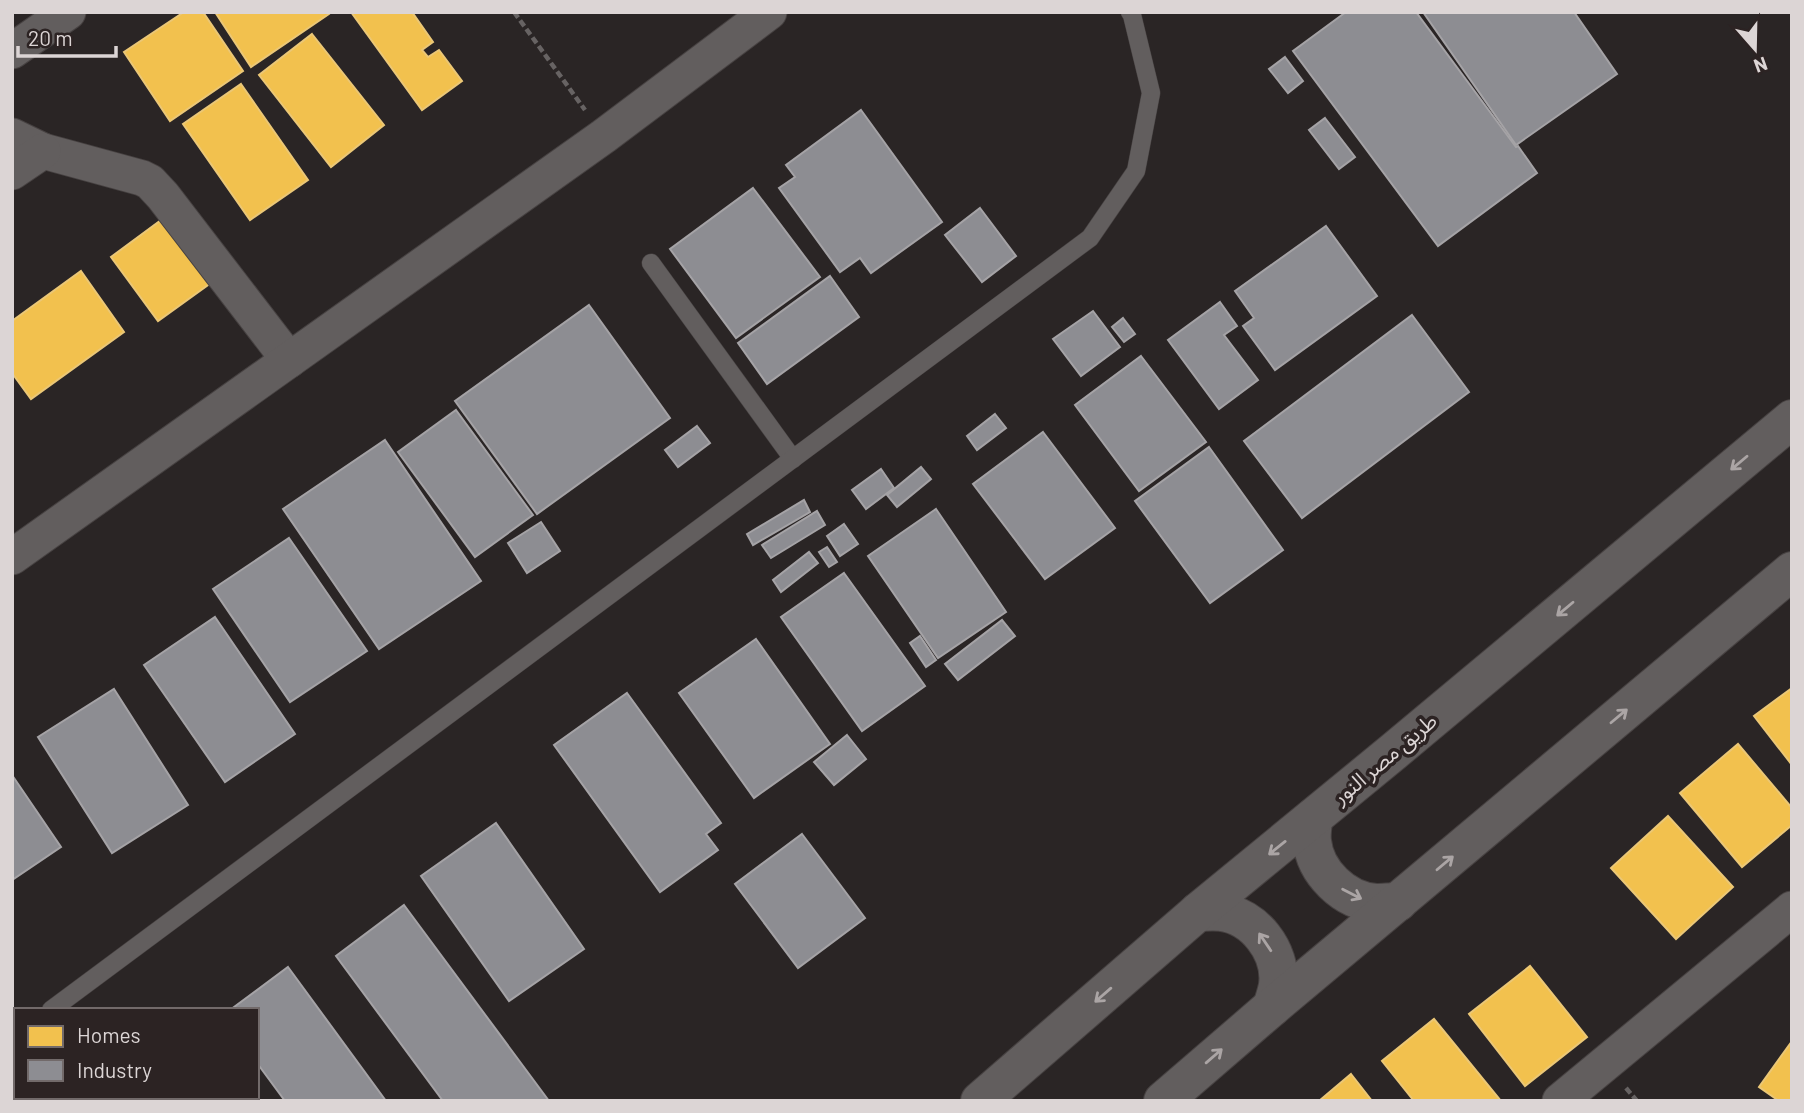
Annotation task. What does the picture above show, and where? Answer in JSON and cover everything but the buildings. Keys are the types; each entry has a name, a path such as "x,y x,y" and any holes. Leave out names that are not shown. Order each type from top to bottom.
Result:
{"street":[{"path":"12,51 68,12"},
{"path":"12,557 604,136 769,12"},
{"path":"12,172 28,144 150,182 289,360"},
{"name":"طريق مصر النور","path":"980,1101 1198,912 1792,419"},
{"path":"1163,1101 1792,571"},
{"path":"1313,818 1312,841 1315,853 1319,864 1333,883 1352,897 1374,903 1398,902"},
{"path":"1560,1101 1792,909"},
{"path":"1198,912 1223,912 1245,921 1264,937 1275,958 1278,983 1272,1007"}],"lane":[{"path":"54,1008 1090,237 1136,171 1151,93 1130,12"},
{"path":"651,263 793,459"}],"path":[{"path":"514,12 604,136"}]}
